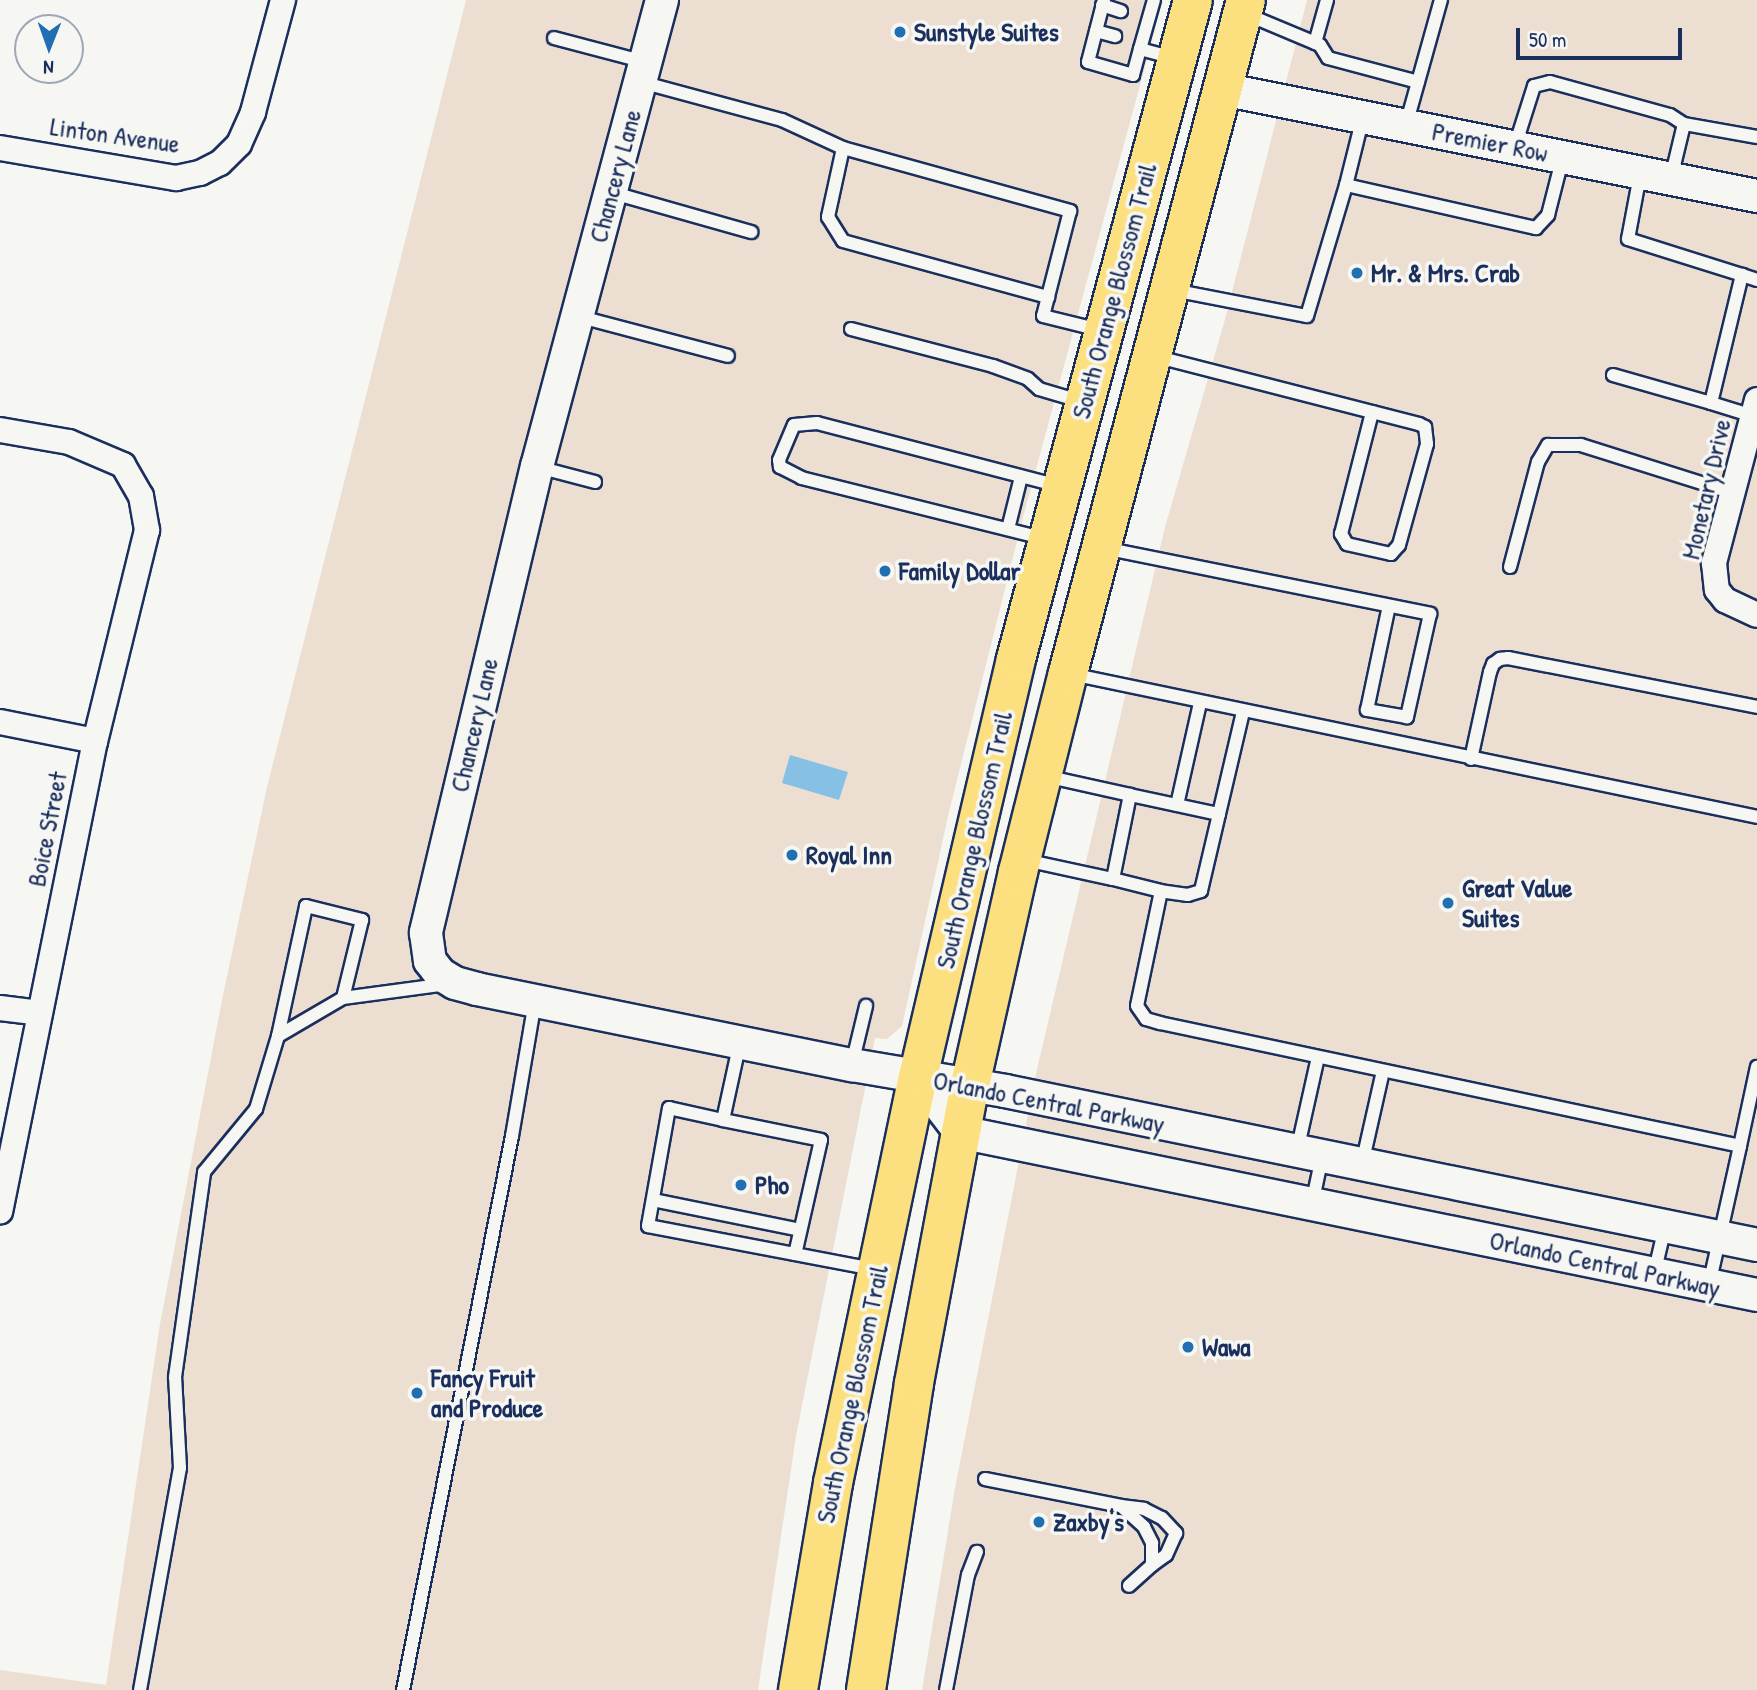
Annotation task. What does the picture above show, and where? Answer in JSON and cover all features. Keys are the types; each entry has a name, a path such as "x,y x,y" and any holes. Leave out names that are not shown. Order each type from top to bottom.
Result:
{"main road":[{"name":"South Orange Blossom Trail","path":"866,1690 906,1433 970,1085 1042,775 1150,355 1244,6"},
{"name":"South Orange Blossom Trail","path":"798,1690 833,1483 918,1077 1014,671 1185,29"},
{"path":"1185,29 1209,78 1222,89"},
{"path":"1152,148 1173,162 1186,184 1188,217"}],"street":[{"name":"Linton Avenue","path":"0,148 176,178 200,173 220,163 239,144 253,112 283,0"},
{"name":"Chancery Lane","path":"455,983 440,974 430,961 426,933 537,466 662,0"},
{"name":"Premier Row","path":"1222,89 1757,196"},
{"name":"Monetary Drive","path":"1755,408 1750,453 1733,493 1714,563 1717,590 1725,600 1755,615"},
{"name":"Boice Street","path":"0,430 69,442 123,465 141,496 147,530 95,741 0,1211"},
{"path":"0,722 95,741"},
{"path":"455,983 918,1077"},
{"path":"0,1008 40,1013"},
{"name":"Orlando Central Parkway","path":"918,1077 970,1085 1757,1245"},
{"name":"Orlando Central Parkway","path":"918,1077 960,1132 1757,1295"}],"lane":[{"path":"1121,11 1103,2 1088,62 1133,75 1154,0"},
{"path":"1315,43 1327,0"},
{"path":"1406,125 1441,0"},
{"path":"1244,6 1315,43 1328,58 1418,82"},
{"path":"1140,45 1185,29"},
{"path":"1096,31 1115,36"},
{"path":"554,38 782,120 843,148 1070,211 1043,316 1104,331"},
{"path":"1515,147 1534,86 1550,82 1670,115 1684,124 1757,137"},
{"path":"1168,289 1307,316 1363,117"},
{"path":"1671,178 1684,124"},
{"path":"843,148 828,217 843,241 1048,297"},
{"path":"1346,185 1536,228 1548,215 1563,156"},
{"path":"1641,172 1628,239 1757,280"},
{"path":"610,192 751,232"},
{"path":"1711,403 1742,275"},
{"path":"577,316 728,356"},
{"path":"851,329 993,366 1028,379 1039,389 1085,402"},
{"path":"1150,355 1419,424 1428,434 1399,545 1391,554 1347,544 1341,534 1372,412"},
{"path":"1613,375 1711,403 1755,408"},
{"path":"1049,539 803,478 780,467 779,460 789,430 803,422 817,423 1062,487"},
{"path":"1510,567 1538,462 1548,445 1581,446 1733,493"},
{"path":"537,466 595,482"},
{"path":"1008,529 1021,477"},
{"path":"1100,547 1430,614 1406,717 1367,710 1389,606"},
{"path":"1471,759 1493,664 1507,657 1757,707"},
{"path":"1068,673 1243,712 1757,817"},
{"path":"1177,805 1200,703"},
{"path":"1021,859 1161,891 1188,895 1201,891 1243,712"},
{"path":"1042,775 1219,814"},
{"path":"1113,879 1130,795"},
{"path":"1161,891 1138,996 1140,1013 1146,1019 1740,1146"},
{"path":"140,1690 180,1468 175,1377 204,1172 256,1109 278,1036 306,906 362,920 343,998"},
{"path":"278,1036 343,998 455,983"},
{"path":"402,1690 512,1136 535,1000"},
{"path":"852,1065 866,1006"},
{"path":"723,1119 740,1042"},
{"path":"1312,1204 1309,1153 1318,1057"},
{"path":"1709,1285 1757,1067"},
{"path":"1362,1164 1383,1071"},
{"path":"795,1254 821,1140 669,1108 648,1226 878,1270"},
{"path":"653,1200 800,1230"},
{"path":"1654,1274 1665,1226"},
{"path":"985,1479 1144,1509 1162,1518 1176,1533 1166,1555 1129,1586"},
{"path":"1121,1506 1144,1527 1152,1543 1152,1565"},
{"path":"946,1690 968,1575 977,1552"}],"shaded area":[{"path":"466,0 1163,0 1022,521 949,812 902,1026 887,1039 875,1038 796,1436 758,1690 0,1690 0,1670 106,1685 160,1324 222,1000 267,787"},
{"path":"1307,0 1757,0 1757,1690 922,1690 955,1488 1037,1069 1165,527 1224,323"}],"water":[{"path":"790,755 848,772 839,800 782,783"}],"place":[{"name":"Sunstyle Suites","path":"900,32"},
{"name":"Mr. & Mrs. Crab","path":"1357,273"},
{"name":"Family Dollar","path":"885,571"},
{"name":"Royal Inn","path":"792,855"},
{"name":"Great Value Suites","path":"1448,903"},
{"name":"Pho","path":"741,1185"},
{"name":"Wawa","path":"1188,1347"},
{"name":"Fancy Fruit and Produce","path":"417,1393"},
{"name":"Zaxby's","path":"1039,1522"}]}
